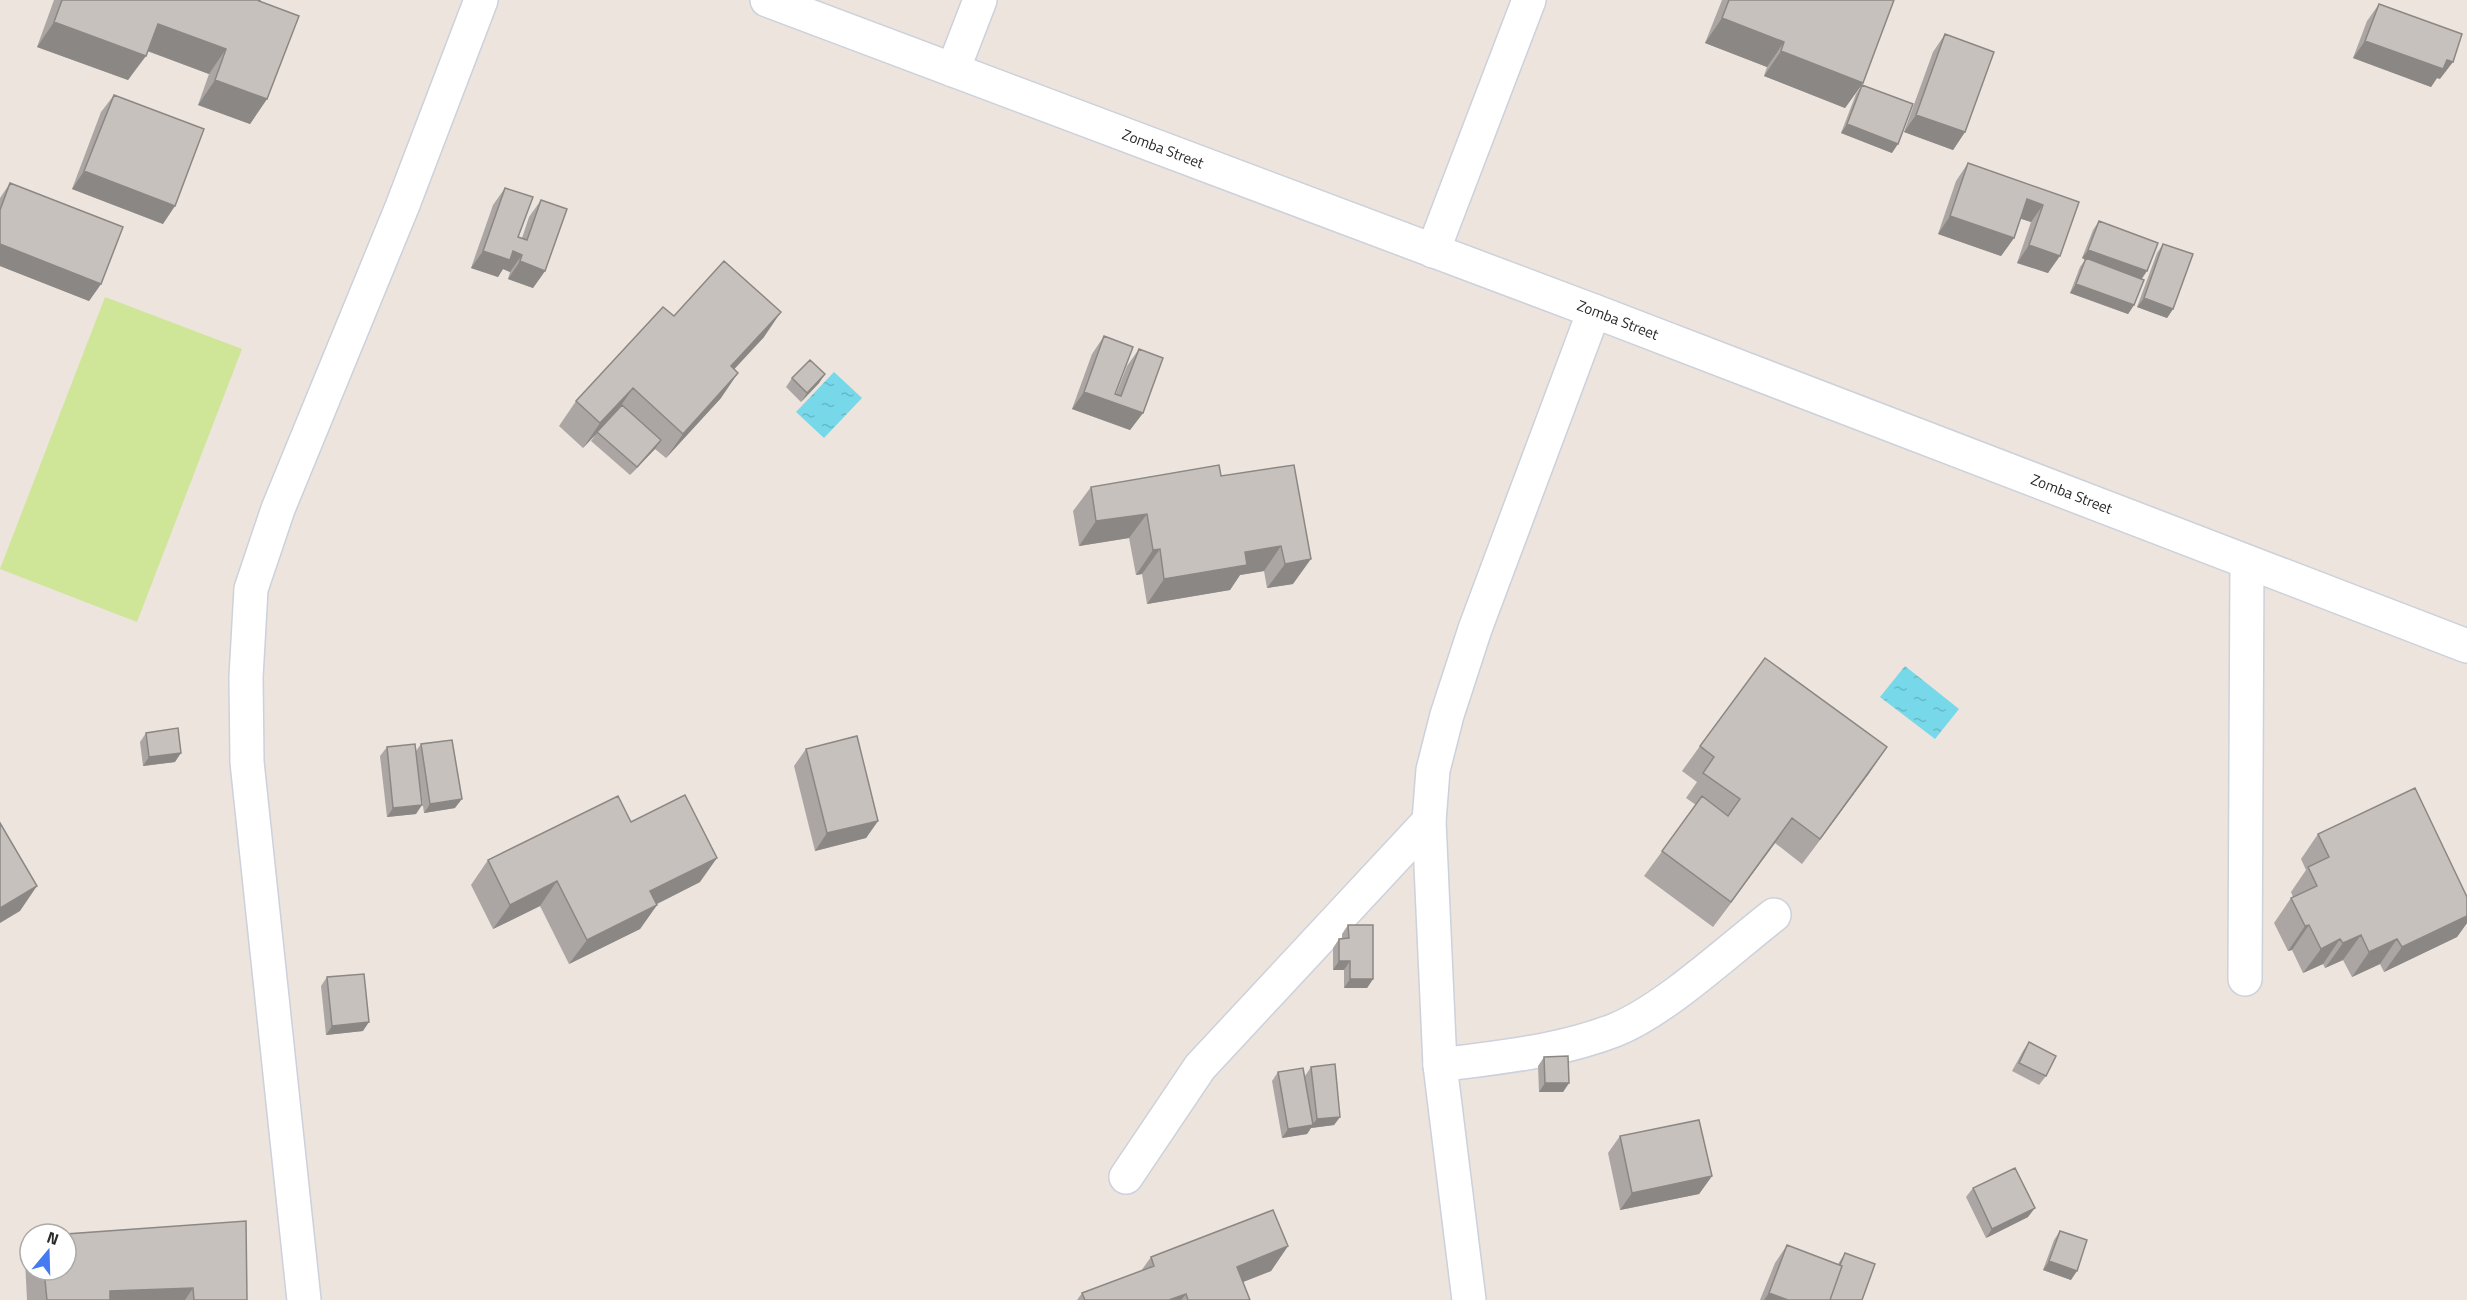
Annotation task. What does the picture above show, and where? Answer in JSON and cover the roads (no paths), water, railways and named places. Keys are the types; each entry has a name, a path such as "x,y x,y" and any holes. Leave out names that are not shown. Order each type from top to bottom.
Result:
{"street":[{"path":"304,1300 247,762 246,677 251,589 279,509 402,207 481,0"},
{"name":"Zomba Street","path":"767,0 1594,311 2467,646"},
{"path":"953,70 980,0"},
{"path":"1433,251 1529,0"},
{"path":"1469,1300 1440,1065 1429,821 1433,770 1468,650 1594,311"},
{"path":"2245,979 2247,562"},
{"path":"1126,1177 1200,1068 1429,821"},
{"path":"1440,1065 1562,1048 1617,1029 1664,1001 1774,915"}],"water":[{"path":"834,372 862,398 824,438 796,412"},
{"path":"1905,666 1959,709 1935,739 1880,697"}]}
